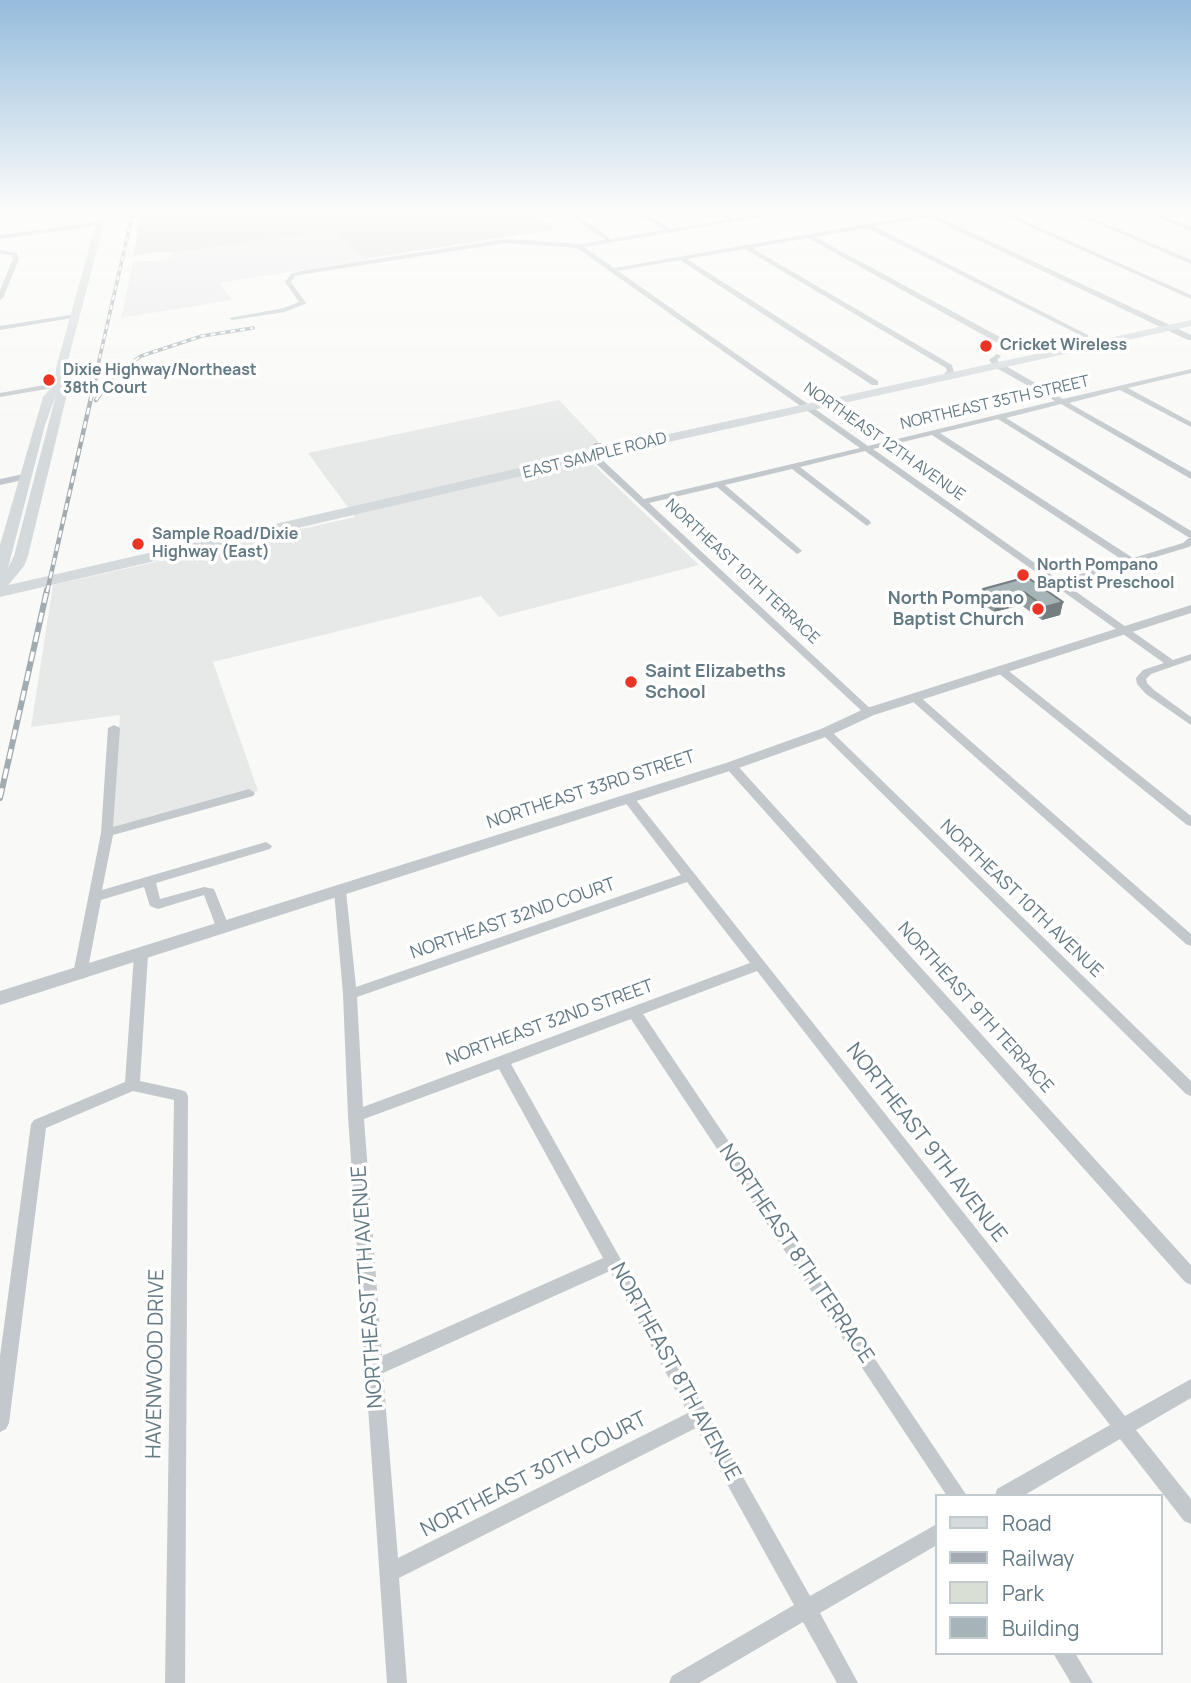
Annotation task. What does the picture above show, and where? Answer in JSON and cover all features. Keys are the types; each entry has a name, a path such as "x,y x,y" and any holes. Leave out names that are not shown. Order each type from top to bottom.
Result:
{"main road":[{"path":"1,585 17,566 20,556 62,394 61,368 82,291"},
{"name":"EAST SAMPLE ROAD","path":"1,585 288,526 595,450 1162,324 1191,315"},
{"name":"EAST SAMPLE ROAD","path":"996,360 1019,351 1086,336 1162,324 1191,323"},
{"name":"EAST SAMPLE ROAD","path":"801,403 875,383 948,371"},
{"path":"1,585 1,566 24,477 48,397 61,384"},
{"name":"EAST SAMPLE ROAD","path":"1,585 307,512 573,456"},
{"path":"288,526 307,512"}],"street":[{"path":"232,318 285,310 303,303 294,291"},
{"name":"NORTHEAST 12TH AVENUE","path":"641,291 1172,664"},
{"path":"732,291 875,383"},
{"path":"817,291 948,371"},
{"path":"909,291 1019,351"},
{"path":"996,291 1086,336"},
{"path":"1091,291 1191,338"},
{"path":"0,328 76,316"},
{"path":"996,360 1060,402 1191,475"},
{"name":"NORTHEAST 35TH STREET","path":"643,502 1191,371"},
{"path":"1177,374 1191,381"},
{"path":"0,395 61,384"},
{"path":"1121,388 1191,425"},
{"path":"1000,416 1191,537 1186,545 1059,583"},
{"path":"933,432 1131,561"},
{"name":"NORTHEAST 10TH TERRACE","path":"595,450 643,502 869,712"},
{"path":"793,466 867,523"},
{"path":"0,482 24,477"},
{"path":"719,484 797,551"},
{"name":"NORTHEAST 33RD STREET","path":"0,998 141,956 731,766 826,732 869,712 1191,609"},
{"path":"1191,657 1147,672 1141,678 1142,684 1191,722"},
{"path":"1001,670 1191,821"},
{"path":"915,698 1191,941"},
{"path":"79,974 107,833 114,728"},
{"name":"NORTHEAST 10TH AVENUE","path":"826,732 1191,1090"},
{"name":"NORTHEAST 9TH TERRACE","path":"731,766 1191,1277"},
{"path":"107,833 249,793"},
{"name":"NORTHEAST 9TH AVENUE","path":"628,798 757,966 1191,1514"},
{"path":"95,897 266,846"},
{"name":"NORTHEAST 32ND COURT","path":"350,994 688,877"},
{"path":"149,881 155,903 158,904 204,891 209,892 223,929"},
{"name":"NORTHEAST 7TH AVENUE","path":"340,891 350,994 356,1116 397,1683"},
{"path":"0,1423 39,1124 132,1085 141,956"},
{"name":"NORTHEAST 32ND STREET","path":"356,1116 757,966"},
{"name":"NORTHEAST 8TH TERRACE","path":"634,1012 957,1494"},
{"name":"NORTHEAST 8TH AVENUE","path":"502,1061 848,1683"},
{"name":"HAVENWOOD DRIVE","path":"132,1085 181,1096 176,1683"},
{"path":"374,1368 614,1261"},
{"path":"1007,1494 1191,1388"},
{"name":"NORTHEAST 30TH COURT","path":"388,1573 700,1416"},
{"path":"679,1683 936,1535"},
{"path":"1064,1655 1083,1683"}],"shaded area":[{"path":"127,291 225,291 232,300 121,318"},
{"path":"559,400 598,441 594,465 699,565 499,617 481,596 213,662 258,791 112,828 120,715 31,727 53,585 355,517 308,453"}],"building":[{"path":"1027,577 1063,602 1045,607 1024,592 997,599 983,589"}],"railway":[{"path":"95,378 115,291"},
{"path":"112,377 141,356 202,336 253,328"},
{"path":"47,592 96,376"},
{"path":"96,400 112,377"},
{"path":"0,798 47,590"}],"place":[{"name":"Cricket Wireless","path":"986,346"},
{"name":"Dixie Highway/Northeast 38th Court","path":"49,380"},
{"name":"Sample Road/Dixie Highway (East)","path":"138,544"},
{"name":"North Pompano Baptist Preschool","path":"1023,575"},
{"name":"North Pompano Baptist Church","path":"1038,609"},
{"name":"Saint Elizabeths School","path":"631,682"}]}
